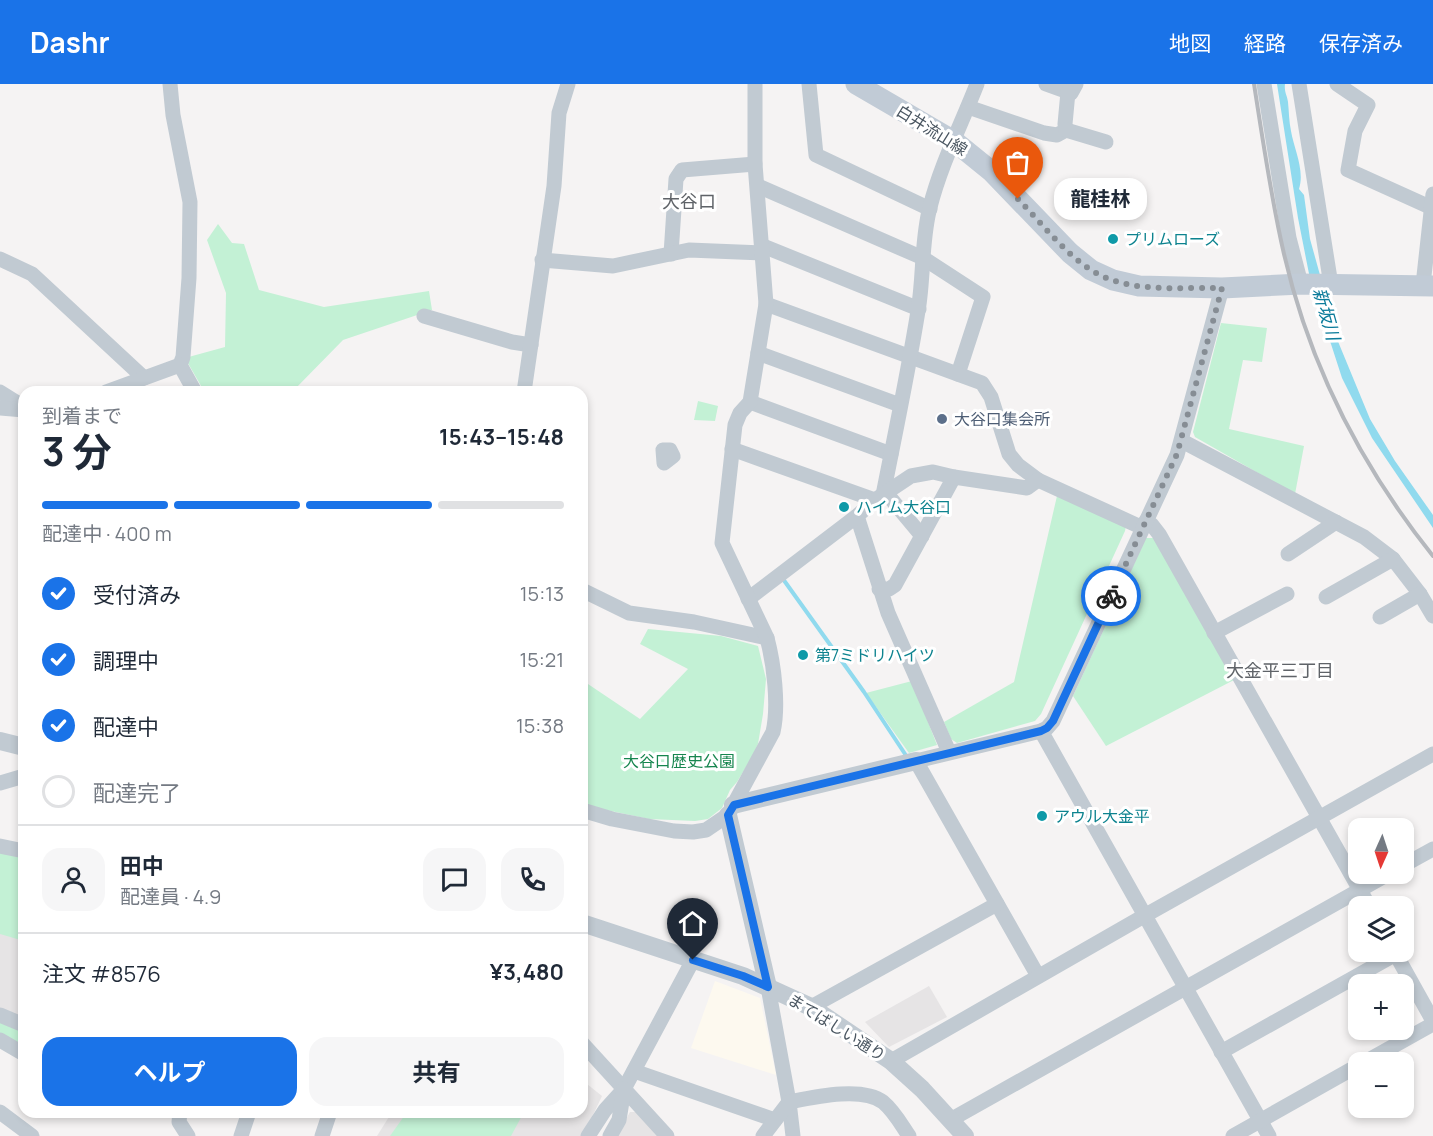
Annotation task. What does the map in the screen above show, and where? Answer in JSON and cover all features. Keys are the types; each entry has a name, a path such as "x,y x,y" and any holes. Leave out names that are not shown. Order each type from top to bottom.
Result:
{"main road":[{"name":"白井流山線","path":"868,87 954,141 991,171 1070,253 1091,270 1113,280 1138,286 1222,288 1303,284 1428,286"}],"street":[{"path":"131,386 148,382 180,365 183,357 189,286 190,202 173,114 170,84"},
{"path":"525,386 554,186 559,113 568,84"},
{"path":"588,812 674,831 706,830 731,810 768,741 775,721 775,692 767,638 722,543 735,425 740,413 750,402 766,304 755,164 755,84"},
{"path":"809,84 816,155 930,209"},
{"path":"881,496 919,309 930,209 946,155 977,84"},
{"path":"1046,84 1072,88 1065,124 1066,130"},
{"path":"1264,84 1289,237 1303,284"},
{"path":"1299,84 1329,285"},
{"path":"1337,84 1368,105 1355,131 1348,170 1432,201 1428,286"},
{"path":"968,107 1044,133 1056,135 1066,130 1106,142"},
{"path":"671,254 676,179 682,170 755,164"},
{"path":"758,186 923,258 983,297 958,374"},
{"path":"542,260 613,266 690,250 763,250 919,309"},
{"path":"0,259 32,274 148,382"},
{"path":"731,810 1047,728 1053,721 1177,454 1222,288"},
{"path":"766,304 982,383 991,397 1009,454 1018,465 1038,480 1144,525 1152,525 1363,896"},
{"path":"424,316 512,342 531,345"},
{"path":"758,353 900,405"},
{"path":"180,365 192,386"},
{"path":"0,392 18,404"},
{"path":"750,402 891,454"},
{"path":"0,408 18,408"},
{"path":"1182,441 1364,537 1393,559 1420,594 1433,616"},
{"path":"732,449 881,496 922,536"},
{"path":"748,599 881,496 911,476 933,472 1027,488 1038,480"},
{"path":"879,589 889,589 895,585 954,477"},
{"path":"857,516 879,589 949,752"},
{"path":"1288,554 1336,522"},
{"path":"1326,597 1393,559"},
{"path":"588,593 629,613 694,622 767,638"},
{"path":"1214,633 1287,594"},
{"path":"1380,617 1420,594"},
{"path":"1041,731 1269,1136"},
{"path":"0,741 18,746"},
{"path":"891,1061 1433,754"},
{"path":"916,761 1038,976"},
{"path":"0,783 18,778"},
{"path":"731,810 768,987 793,1136"},
{"path":"0,846 18,850"},
{"path":"1414,859 1433,849"},
{"path":"952,1119 1371,884"},
{"path":"811,1007 997,904"},
{"name":"まてばしい通り","path":"588,925 743,976 811,1007 891,1061 952,1119 965,1136"},
{"path":"588,1136 605,1110 624,1089 693,960"},
{"path":"1221,1052 1379,962"},
{"path":"1382,1052 1433,1023 1400,962"},
{"path":"0,1015 18,1022"},
{"path":"0,1040 18,1050"},
{"path":"588,1050 667,1136"},
{"path":"634,1071 775,1120"},
{"path":"1233,1136 1348,1071"},
{"path":"610,1136 619,1120 624,1089"},
{"path":"763,1136 789,1102 825,1095 865,1095 881,1100 909,1136"},
{"path":"0,1112 32,1136"},
{"path":"179,1118 178,1122 188,1136"},
{"path":"241,1136 247,1118"},
{"path":"322,1136 328,1118"}],"shaded area":[{"path":"0,851 18,856 18,1016 0,1009"},
{"path":"715,981 760,998 776,1075 691,1048"},
{"path":"929,986 947,1017 889,1047 865,1022"},
{"path":"588,1085 602,1096 583,1136 377,1136 388,1118 588,1118"},
{"path":"630,1112 637,1112 659,1136 617,1136"}],"green space":[{"path":"218,224 232,243 244,244 259,290 324,307 429,291 432,310 343,340 298,386 201,386 185,358 225,347 226,293 207,240"},
{"path":"1221,323 1267,328 1262,362 1243,360 1229,429 1304,446 1295,494 1195,437 1193,432"},
{"path":"698,401 718,406 715,421 694,420"},
{"path":"1057,496 1126,526 1125,531 1041,714 1035,721 957,743 951,739 944,722 1014,682"},
{"path":"1146,538 1155,538 1234,680 1106,746 1073,696"},
{"name":"大谷口歴史公園","path":"648,629 721,636 758,646 766,679 758,744 737,782 730,790 722,808 708,819 695,821 649,819 588,806 588,684 640,719 688,669 640,644"},
{"path":"912,681 937,745 909,753 866,693"},
{"path":"0,852 18,857 18,939 0,934"},
{"path":"0,1021 18,1028 18,1046 0,1036"},
{"path":"403,1118 521,1118 511,1136 390,1136"}],"water":[{"name":"新坂川","path":"1277,84 1285,84 1290,128 1301,174 1299,189 1304,195 1310,239 1330,311 1329,317 1370,419 1395,461 1433,515 1433,528 1372,438 1342,378 1322,323 1313,294 1298,218"}],"waterway":[{"path":"783,579 864,692 907,757"}],"railway":[{"path":"1254,84 1279,233 1308,336 1341,414 1361,451 1383,487 1433,556"}],"way so far":[{"path":"1018,199 1070,253 1091,270 1113,280 1138,286 1222,288 1182,441 1111,596"}],"place":[{"name":"龍桂林","path":"1018,199"},
{"name":"プリムローズ","path":"1113,239"},
{"name":"大谷口集会所","path":"942,419"},
{"name":"ハイム大谷口","path":"844,507"},
{"name":"第7ミドリハイツ","path":"803,655"},
{"name":"アウル大金平","path":"1042,816"}],"district":[{"name":"大谷口","path":"689,202"},
{"name":"大金平三丁目","path":"1280,671"}],"route":[{"path":"693,960 743,976 768,987 728,815 734,805 1047,728 1053,721 1111,596"}]}
